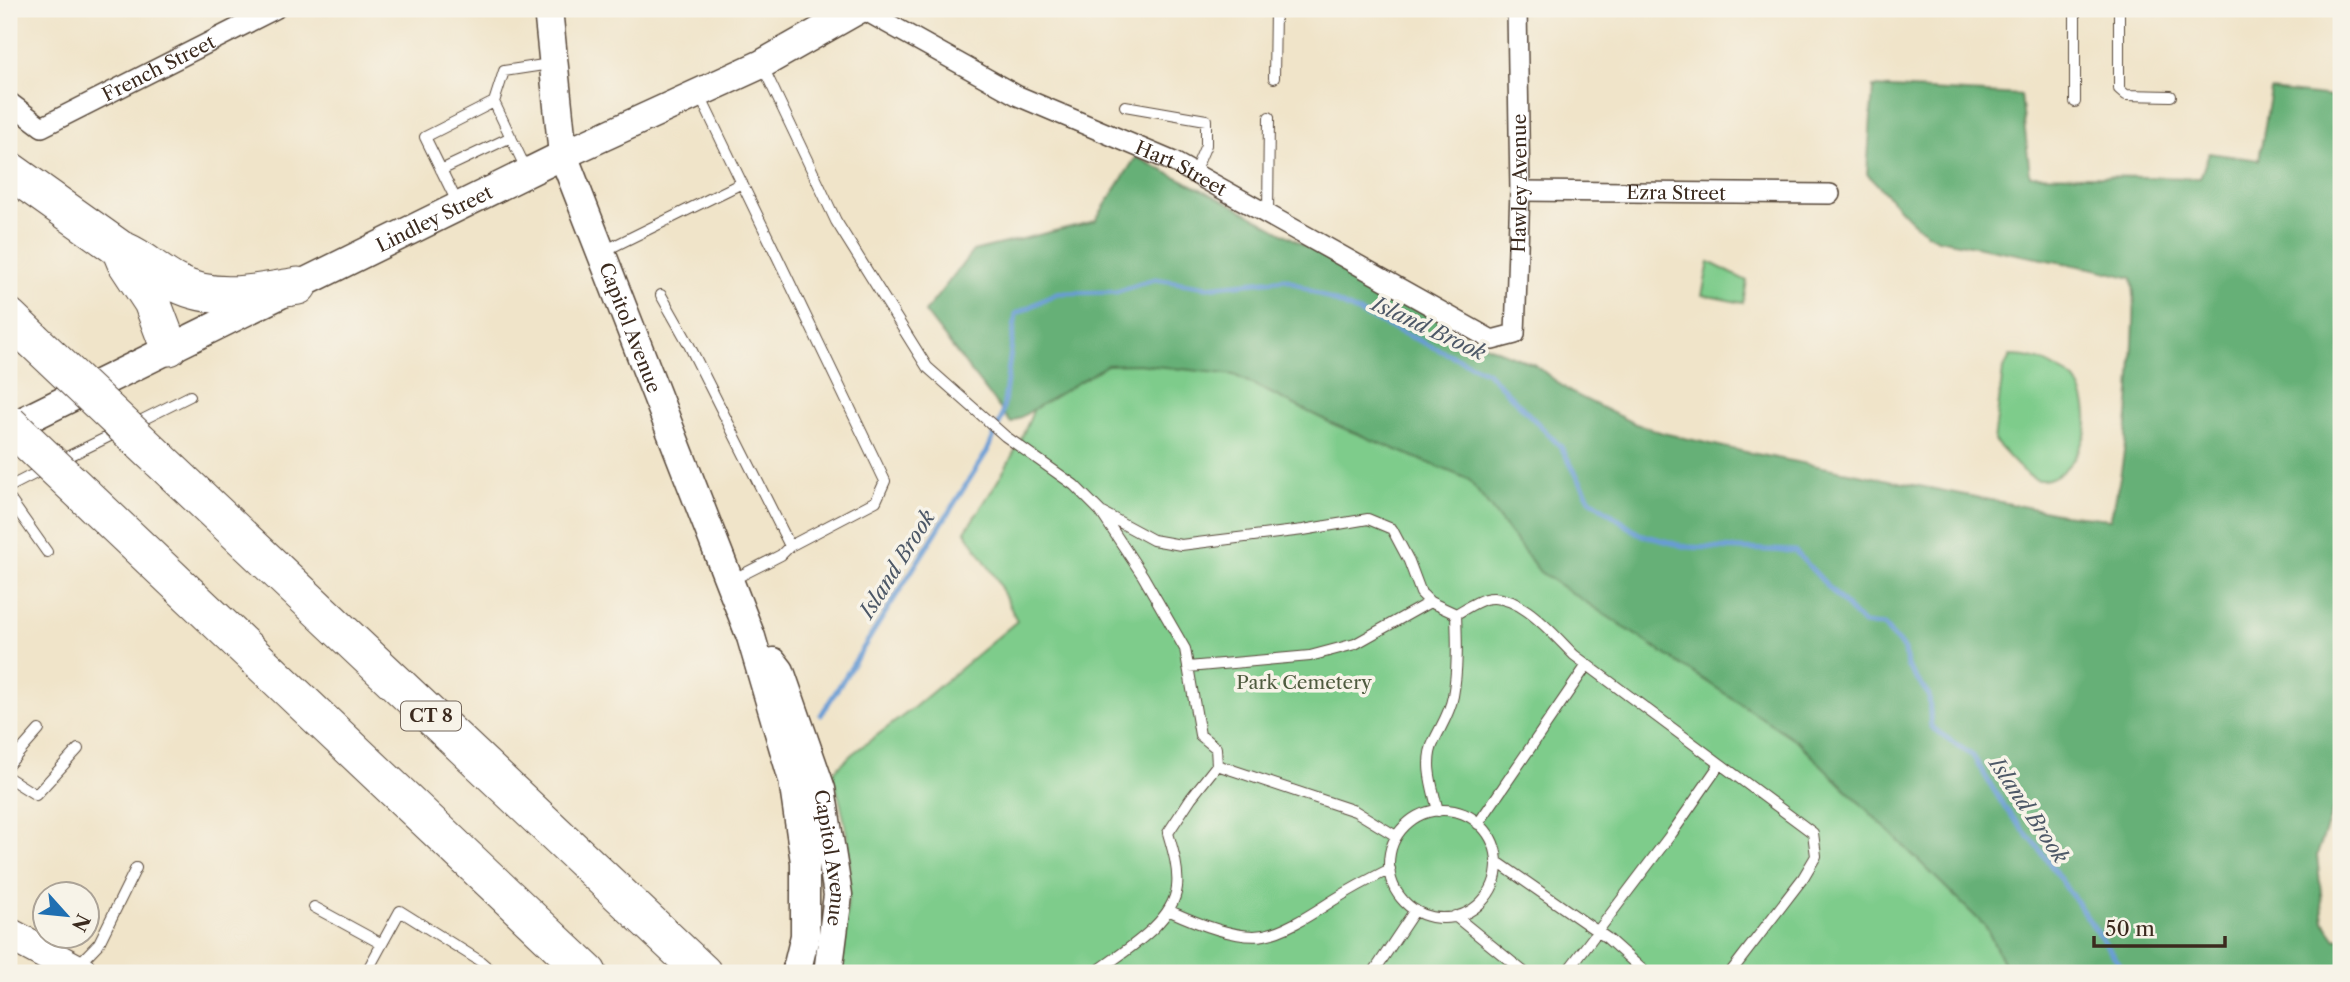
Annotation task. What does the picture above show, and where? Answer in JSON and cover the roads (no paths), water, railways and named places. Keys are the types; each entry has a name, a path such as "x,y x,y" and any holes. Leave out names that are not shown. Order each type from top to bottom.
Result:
{"highway":[{"path":"9,170 120,249 133,254 176,283 209,294 240,295 298,286"},
{"path":"120,249 152,302 169,347"},
{"name":"CT 8","path":"21,328 703,973"},
{"path":"9,426 588,973"}],"main road":[{"name":"Capitol Avenue","path":"548,9 564,155 751,637 793,780 805,862 805,936 796,973"},
{"name":"Lindley Street","path":"9,426 564,155 762,64 861,9"},
{"name":"Capitol Avenue","path":"751,637 780,671 821,789 838,895 828,973"},
{"path":"9,934 72,972"}],"street":[{"name":"French Street","path":"9,102 42,127 275,9"},
{"name":"Hart Street","path":"861,9 1018,96 1174,162 1492,340"},
{"name":"Hawley Avenue","path":"1492,340 1515,334 1520,191 1517,9"},
{"name":"Ezra Street","path":"1520,191 1830,194"}],"lane":[{"path":"1275,9 1275,78"},
{"path":"2075,9 2075,102"},
{"path":"2119,9 2119,89 2126,95 2171,96"},
{"path":"527,173 494,102 504,71 554,63"},
{"path":"762,64 836,221 927,368 1005,436 1073,485 1100,511 1143,576 1185,649 1200,735 1216,748 1217,765 1168,833 1175,855 1177,888 1170,911 1158,925 1095,973"},
{"path":"698,93 885,481 876,501 730,581"},
{"path":"459,206 425,137 494,102"},
{"path":"1125,106 1206,120 1206,145 1194,173"},
{"path":"1268,215 1269,117"},
{"path":"441,170 511,137"},
{"path":"601,252 742,183"},
{"path":"661,295 790,546"},
{"path":"9,487 190,396"},
{"path":"9,498 47,552"},
{"path":"1100,511 1153,540 1181,545 1368,519 1392,528 1422,593 1430,602 1456,614"},
{"path":"1456,614 1485,599 1508,599 1541,622 1587,665 1813,833 1816,856 1803,878 1730,973"},
{"path":"1188,667 1310,656 1355,644 1430,602"},
{"path":"1438,811 1429,768 1432,744 1444,723 1453,698 1458,662 1456,614"},
{"path":"1478,824 1587,665"},
{"path":"9,764 39,730"},
{"path":"9,778 36,795 78,749"},
{"path":"1566,973 1720,764"},
{"path":"1217,765 1355,811 1396,836"},
{"path":"1453,810 1471,817 1486,831 1495,848 1497,868 1492,887 1481,903 1462,915 1439,919 1415,910 1400,898 1390,878 1389,856 1396,836 1411,820 1431,811 1438,811 1453,810"},
{"path":"1496,861 1596,931 1646,973"},
{"path":"72,972 99,943 136,868"},
{"path":"1170,911 1194,922 1233,933 1264,936 1300,921 1390,869"},
{"path":"314,907 382,944"},
{"path":"1373,973 1415,910"},
{"path":"366,973 400,911 480,961 494,973"},
{"path":"1455,916 1525,973"}],"waterway":[{"name":"Island Brook","path":"821,715 988,450 1002,417 1016,314 1057,293 1116,292 1155,279 1207,287 1286,279 1487,372 1561,447 1590,499 1639,534 1687,547 1795,551 1863,624 1884,626 1905,650 1907,666 1929,695 1931,727 1973,756 2005,808 2040,850 2126,973"}],"park label":[{"name":"Park Cemetery","path":"1304,682"}]}
